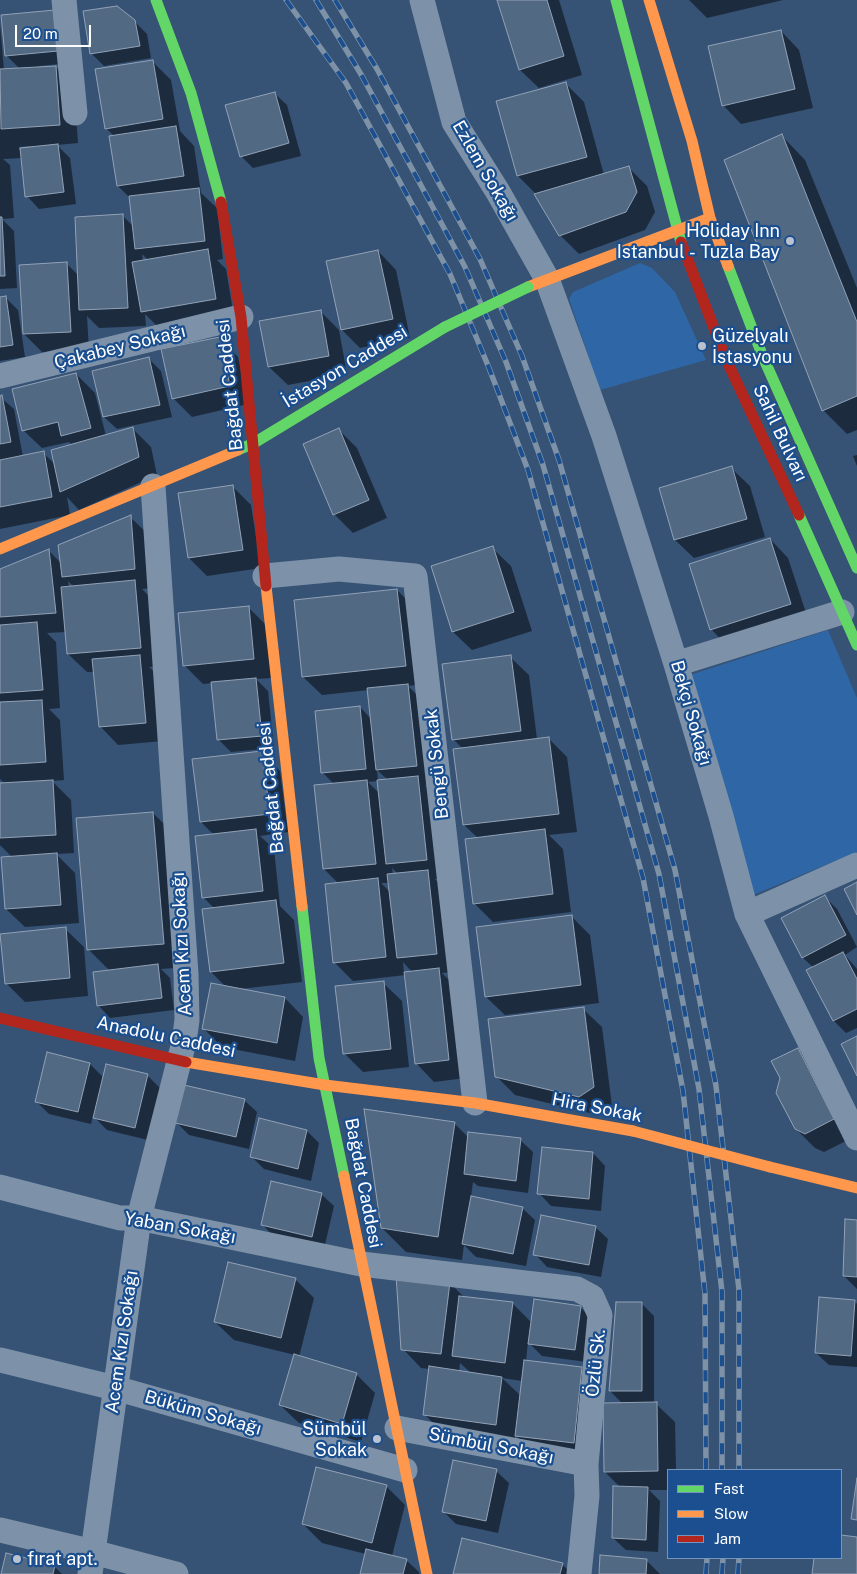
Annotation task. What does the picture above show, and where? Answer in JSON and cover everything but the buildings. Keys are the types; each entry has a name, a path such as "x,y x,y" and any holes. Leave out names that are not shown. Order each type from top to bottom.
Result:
{"main road":[{"name":"Bağdat Caddesi","path":"156,0 191,93 224,212 241,317 265,576 319,1058 427,1574"},
{"name":"Sahil Bulvarı","path":"616,0 677,230 725,357 857,645"},
{"name":"Sahil Bulvarı","path":"649,0 692,141 710,218 763,357 857,568"},
{"name":"İstasyon Caddesi","path":"0,549 254,443 445,327 538,283 710,218"},
{"name":"Anadolu Caddesi","path":"0,1018 179,1061 325,1085"},
{"name":"Hira Sokak","path":"325,1085 418,1098 475,1103 633,1131 857,1188"}],"street":[{"path":"64,0 75,113"},
{"name":"Ezlem Sokağı","path":"422,0 454,122 498,192 538,283"},
{"name":"Bekçi Sokağı","path":"538,283 604,436 676,664 721,816 747,914 857,1138"},
{"name":"Çakabey Sokağı","path":"0,376 241,317"},
{"name":"Acem Kızı Sokağı","path":"91,1563 139,1218 179,1061 187,1020 186,974 154,486"},
{"name":"Bengü Sokak","path":"265,576 339,569 416,576 475,1103"},
{"path":"676,664 842,612"},
{"path":"747,914 857,865"},
{"name":"Yaban Sokağı","path":"0,1187 120,1218 139,1218 361,1264"},
{"name":"Özlü Sk.","path":"361,1264 577,1289 592,1297 600,1315 586,1464 587,1496 579,1574"},
{"name":"Büküm Sokağı","path":"0,1360 115,1388 405,1470"},
{"name":"Sümbül Sokağı","path":"397,1428 586,1464"},
{"path":"0,1530 91,1563 176,1574"}],"shaded area":[{"path":"640,263 652,268 675,292 706,360 600,390 569,299 573,292"},
{"path":"828,630 857,698 857,852 753,895 690,675"}],"railway":[{"path":"286,0 346,83 450,274 528,470 643,878 683,1091 705,1294 706,1469"},
{"path":"316,0 362,76 465,267 506,362 543,465 659,874 699,1089 722,1292 722,1469"},
{"path":"335,0 377,69 480,259 522,356 559,460 675,870 716,1086 739,1290 739,1469"},
{"path":"706,1574 707,1559"},
{"path":"722,1574 723,1559"},
{"path":"738,1574 739,1559"}],"traffic: fast":[{"path":"156,0 191,93 221,202"},
{"path":"616,0 681,242"},
{"path":"728,266 763,357 857,568"},
{"path":"445,327 528,287"},
{"path":"238,450 254,443 445,327"},
{"path":"799,515 857,645"},
{"path":"302,906 319,1058 344,1176"}],"traffic: slow":[{"path":"649,0 692,141 710,218 728,266"},
{"path":"528,287 710,218"},
{"path":"0,549 238,450"},
{"path":"266,586 302,906"},
{"path":"186,1062 325,1085 475,1103 633,1131"},
{"path":"633,1131 770,1167"},
{"path":"770,1167 857,1188"},
{"path":"344,1176 427,1574"}],"traffic: jam":[{"path":"221,202 241,317 266,586"},
{"path":"681,242 725,357 799,515"},
{"path":"0,1018 186,1062"}],"place":[{"name":"Holiday Inn Istanbul - Tuzla Bay","path":"790,241"},
{"name":"Güzelyalı İstasyonu","path":"702,346"},
{"name":"Sümbül Sokak","path":"377,1439"},
{"name":"fırat apt.","path":"17,1559"}]}
